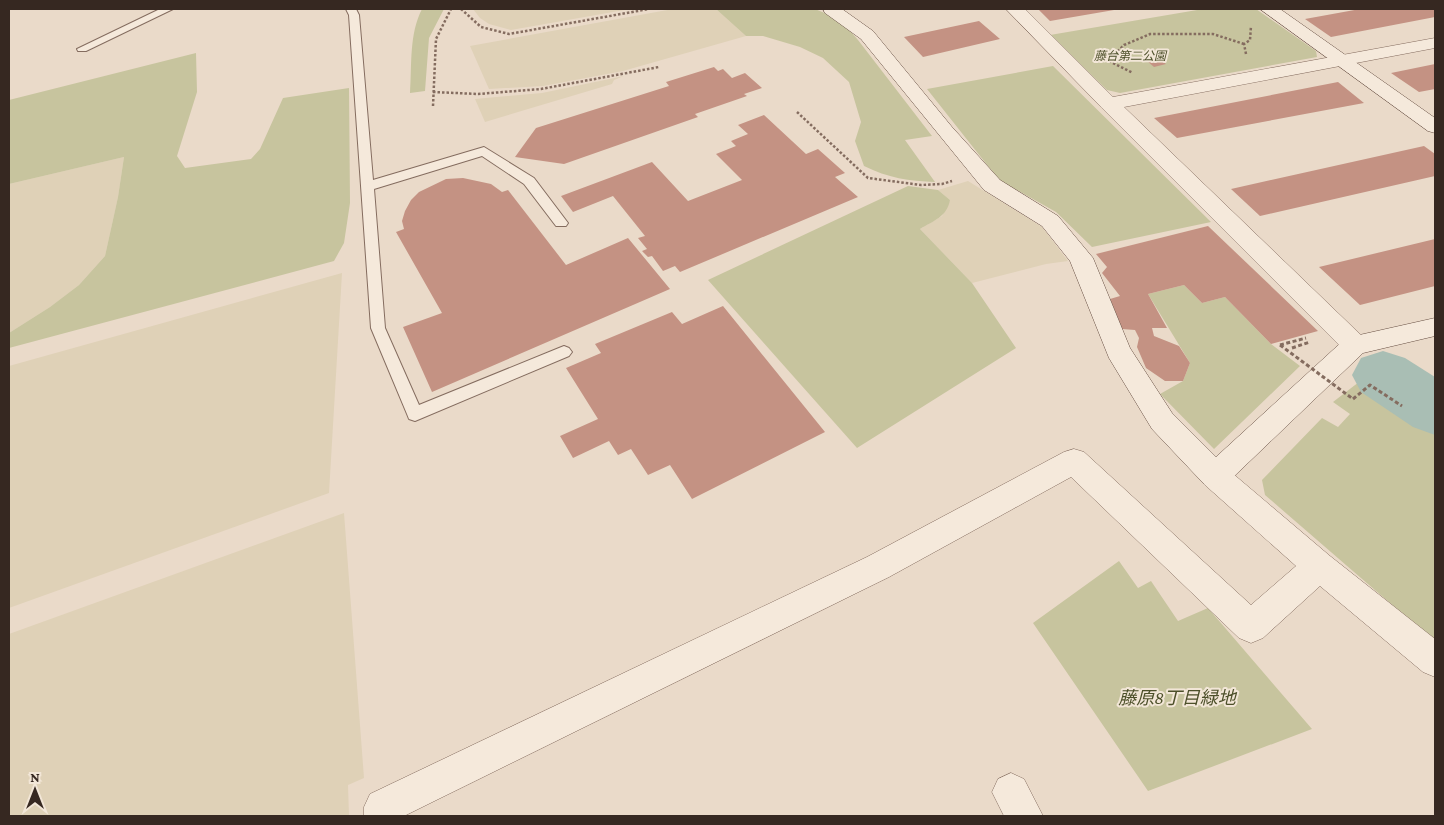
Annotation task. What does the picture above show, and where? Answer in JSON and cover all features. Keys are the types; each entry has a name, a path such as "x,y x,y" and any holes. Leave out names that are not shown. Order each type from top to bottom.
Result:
{"street":[{"path":"831,9 867,35 944,131 992,185 1050,221 1081,258 1118,351 1162,421 1215,476 1319,566 1435,660"},
{"path":"1015,9 1355,345"},
{"path":"1269,9 1435,127"},
{"path":"1109,104 1435,43"},
{"path":"1215,476 1355,345 1435,326"},
{"path":"383,816 383,807 878,567 1074,461 1251,627 1319,566"}],"lane":[{"path":"82,49 168,9"},
{"path":"351,9 354,15 378,328 415,414 564,352"},
{"path":"368,186 484,151 529,181 561,223"}],"path":[{"path":"433,106 436,39 451,9"},
{"path":"462,9 481,27 508,34 649,9"},
{"path":"1100,63 1110,61 1124,44 1150,34 1213,34 1244,44"},
{"path":"433,92 478,94 542,89 659,67"},
{"path":"797,112 868,178 921,185 942,184 982,173"},
{"path":"1292,348 1310,343 1306,338 1280,345 1353,399 1370,385 1402,406"}],"shaded area":[{"path":"473,9 630,9 511,30 489,24 480,18"},
{"path":"673,9 716,9 746,36 623,71 543,86 489,89 470,46"},
{"path":"624,76 614,80 612,84 485,122 475,99 542,93"},
{"path":"124,157 118,197 105,256 79,285 50,307 9,333 9,184"},
{"path":"968,181 1042,227 1068,261 1046,264 972,283 920,229 942,216 950,200 938,190"},
{"path":"342,273 329,493 9,608 9,366"},
{"path":"344,513 364,778 348,785 349,816 9,816 9,634"}],"green space":[{"path":"422,9 444,9 429,38 425,91 410,93 413,39"},
{"path":"716,9 815,9 846,26 932,136 905,140 935,182 899,178 864,166 855,141 861,122 849,82 823,58 800,47 763,36 746,36"},
{"name":"藤台第二公園","path":"1203,9 1256,9 1316,51 1317,57 1120,93 1107,90 1050,35"},
{"path":"196,53 197,92 177,156 185,168 251,159 260,149 283,98 349,88 350,203 344,243 334,261 9,348 9,333 50,307 79,285 105,256 118,197 124,157 9,184 9,100"},
{"path":"1053,66 1211,222 1092,247 1056,212 999,180 927,89"},
{"path":"908,186 938,190 950,200 943,215 920,229 972,283 1016,348 857,448 708,280"},
{"path":"1184,285 1202,303 1225,297 1271,344 1300,366 1214,449 1160,394 1183,381 1190,363 1148,294"},
{"path":"1368,375 1435,418 1435,642 1265,495 1262,480 1322,418 1338,427 1350,414 1333,402"},
{"name":"藤原8丁目緑地","path":"1119,561 1138,588 1151,581 1178,621 1208,608 1312,729 1148,791 1033,623"}],"building":[{"path":"1038,9 1113,9 1114,10 1050,21"},
{"path":"1360,9 1435,9 1435,17 1331,37 1305,19"},
{"path":"979,21 1000,39 923,57 904,37"},
{"path":"1158,58 1166,64 1154,67 1146,60"},
{"path":"1435,64 1435,89 1419,92 1391,73"},
{"path":"714,67 718,71 723,69 732,78 745,73 762,88 744,94 747,96 695,114 698,117 564,164 515,157 536,128 669,86 666,82"},
{"path":"1338,82 1364,103 1177,138 1154,118"},
{"path":"764,115 806,154 818,149 845,173 835,177 858,197 680,272 675,266 663,271 652,256 648,257 642,251 647,249 638,238 645,236 613,196 573,212 561,196 652,162 688,201 742,180 716,154 736,146 731,141 748,134 738,125"},
{"path":"1424,146 1435,154 1435,176 1260,216 1231,189"},
{"path":"463,178 491,184 502,192 508,190 566,265 628,238 670,289 432,392 403,327 442,313 396,232 404,229 402,221 405,211 411,200 419,192 446,179"},
{"path":"1208,226 1318,331 1271,344 1225,297 1202,303 1184,285 1148,294 1167,328 1152,328 1154,336 1179,346 1190,363 1183,381 1165,381 1146,368 1137,347 1139,338 1135,330 1122,329 1110,299 1120,296 1102,273 1107,267 1096,254"},
{"path":"1435,239 1435,286 1360,305 1319,267"},
{"path":"723,306 825,432 692,499 670,465 648,475 631,449 618,455 609,441 573,458 560,436 598,419 566,368 601,353 595,344 672,312 682,324"}],"waterway":[{"path":"1383,375 1435,409"}]}
